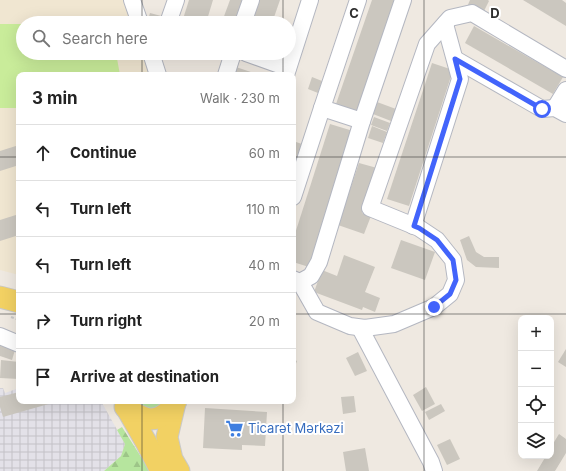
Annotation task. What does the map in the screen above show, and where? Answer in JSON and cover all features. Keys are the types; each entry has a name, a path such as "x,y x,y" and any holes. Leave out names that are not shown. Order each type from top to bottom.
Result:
{"main road":[{"path":"0,297 16,301"},
{"path":"124,405 138,415 152,419 165,414 173,404"},
{"path":"175,404 167,437 172,459 179,471"},
{"path":"124,405 161,471"}],"street":[{"path":"132,0 138,16"},
{"path":"170,16 176,0"},
{"path":"245,16 251,0"},
{"path":"296,44 310,0"},
{"path":"296,188 358,0"},
{"path":"403,0 362,121 319,262 311,276 297,280 317,312 350,326 365,328 394,324 434,307 450,294 456,280 453,260 437,240 419,228 370,208 427,44 450,18 472,13 566,70"},
{"path":"414,226 460,79 445,24"},
{"path":"455,59 542,109 560,111 566,90"},
{"path":"227,72 231,60"},
{"path":"261,60 287,72 291,60"},
{"path":"322,108 362,121"},
{"path":"360,328 431,462 434,471"},
{"path":"0,336 16,343"}],"shaded area":[{"path":"0,0 129,0 133,16 16,16 16,60 145,60 148,72 16,72 16,274 0,270"},
{"path":"0,388 3,388 5,393 16,389 16,404 103,404 125,444 121,456 104,471 0,471"}],"green space":[{"path":"0,24 16,24 16,60 117,60 119,72 16,72 16,108 0,108"},
{"path":"134,404 165,404 156,412"},
{"path":"122,427 150,471 104,471 121,456 125,444 117,430"}],"building":[{"path":"189,0 213,0 208,16 184,16"},
{"path":"230,0 246,0 240,16 224,16"},
{"path":"256,0 280,0 274,16 250,16"},
{"path":"372,0 398,0 360,112 336,104"},
{"path":"470,0 489,1 482,15 467,7"},
{"path":"523,0 562,0 566,3 566,26"},
{"path":"150,13 161,16 149,16"},
{"path":"474,26 563,77 553,94 465,43"},
{"path":"432,63 453,70 409,206 387,199"},
{"path":"236,67 251,72 234,72"},
{"path":"312,77 322,81 318,93 308,89"},
{"path":"377,102 396,109 391,121 373,114"},
{"path":"374,117 390,123 387,131 371,125"},
{"path":"330,124 353,131 309,267 296,263 296,231"},
{"path":"372,126 387,132 383,143 368,138"},
{"path":"296,142 302,144 296,161"},
{"path":"16,146 16,166 0,171 0,151"},
{"path":"359,163 377,168 362,213 371,216 364,234 338,225"},
{"path":"16,215 16,236 0,241 0,220"},
{"path":"469,236 476,252 484,257 499,257 499,268 476,267 467,260 460,240"},
{"path":"401,240 435,252 425,280 391,268"},
{"path":"344,255 375,267 365,292 380,298 375,312 363,307 362,310 314,292 322,270 337,276"},
{"path":"0,345 15,350 12,360 0,356"},
{"path":"566,349 566,367 558,362"},
{"path":"358,352 367,371 355,376 346,358"},
{"path":"1,360 16,362 16,379 0,378"},
{"path":"426,387 435,404 422,411 413,395"},
{"path":"16,393 16,404 48,404 3,417 0,407 0,397"},
{"path":"354,396 356,412 343,414 341,397"},
{"path":"441,404 445,411 429,420 425,412"},
{"name":"Ticarət Mərkəzi","path":"205,408 267,412 265,446 242,445 242,450 203,448"},
{"path":"559,434 566,439 566,453 555,471 537,471 544,459 554,459 554,442"},
{"path":"450,439 460,459 447,465 437,445"},
{"path":"365,448 369,471 346,471 343,452"}],"place":[{"name":"Ticarət Mərkəzi","path":"235,428"}],"route":[{"path":"434,307 450,294 456,280 453,260 437,240 414,226 460,79 455,59 542,109"}]}
